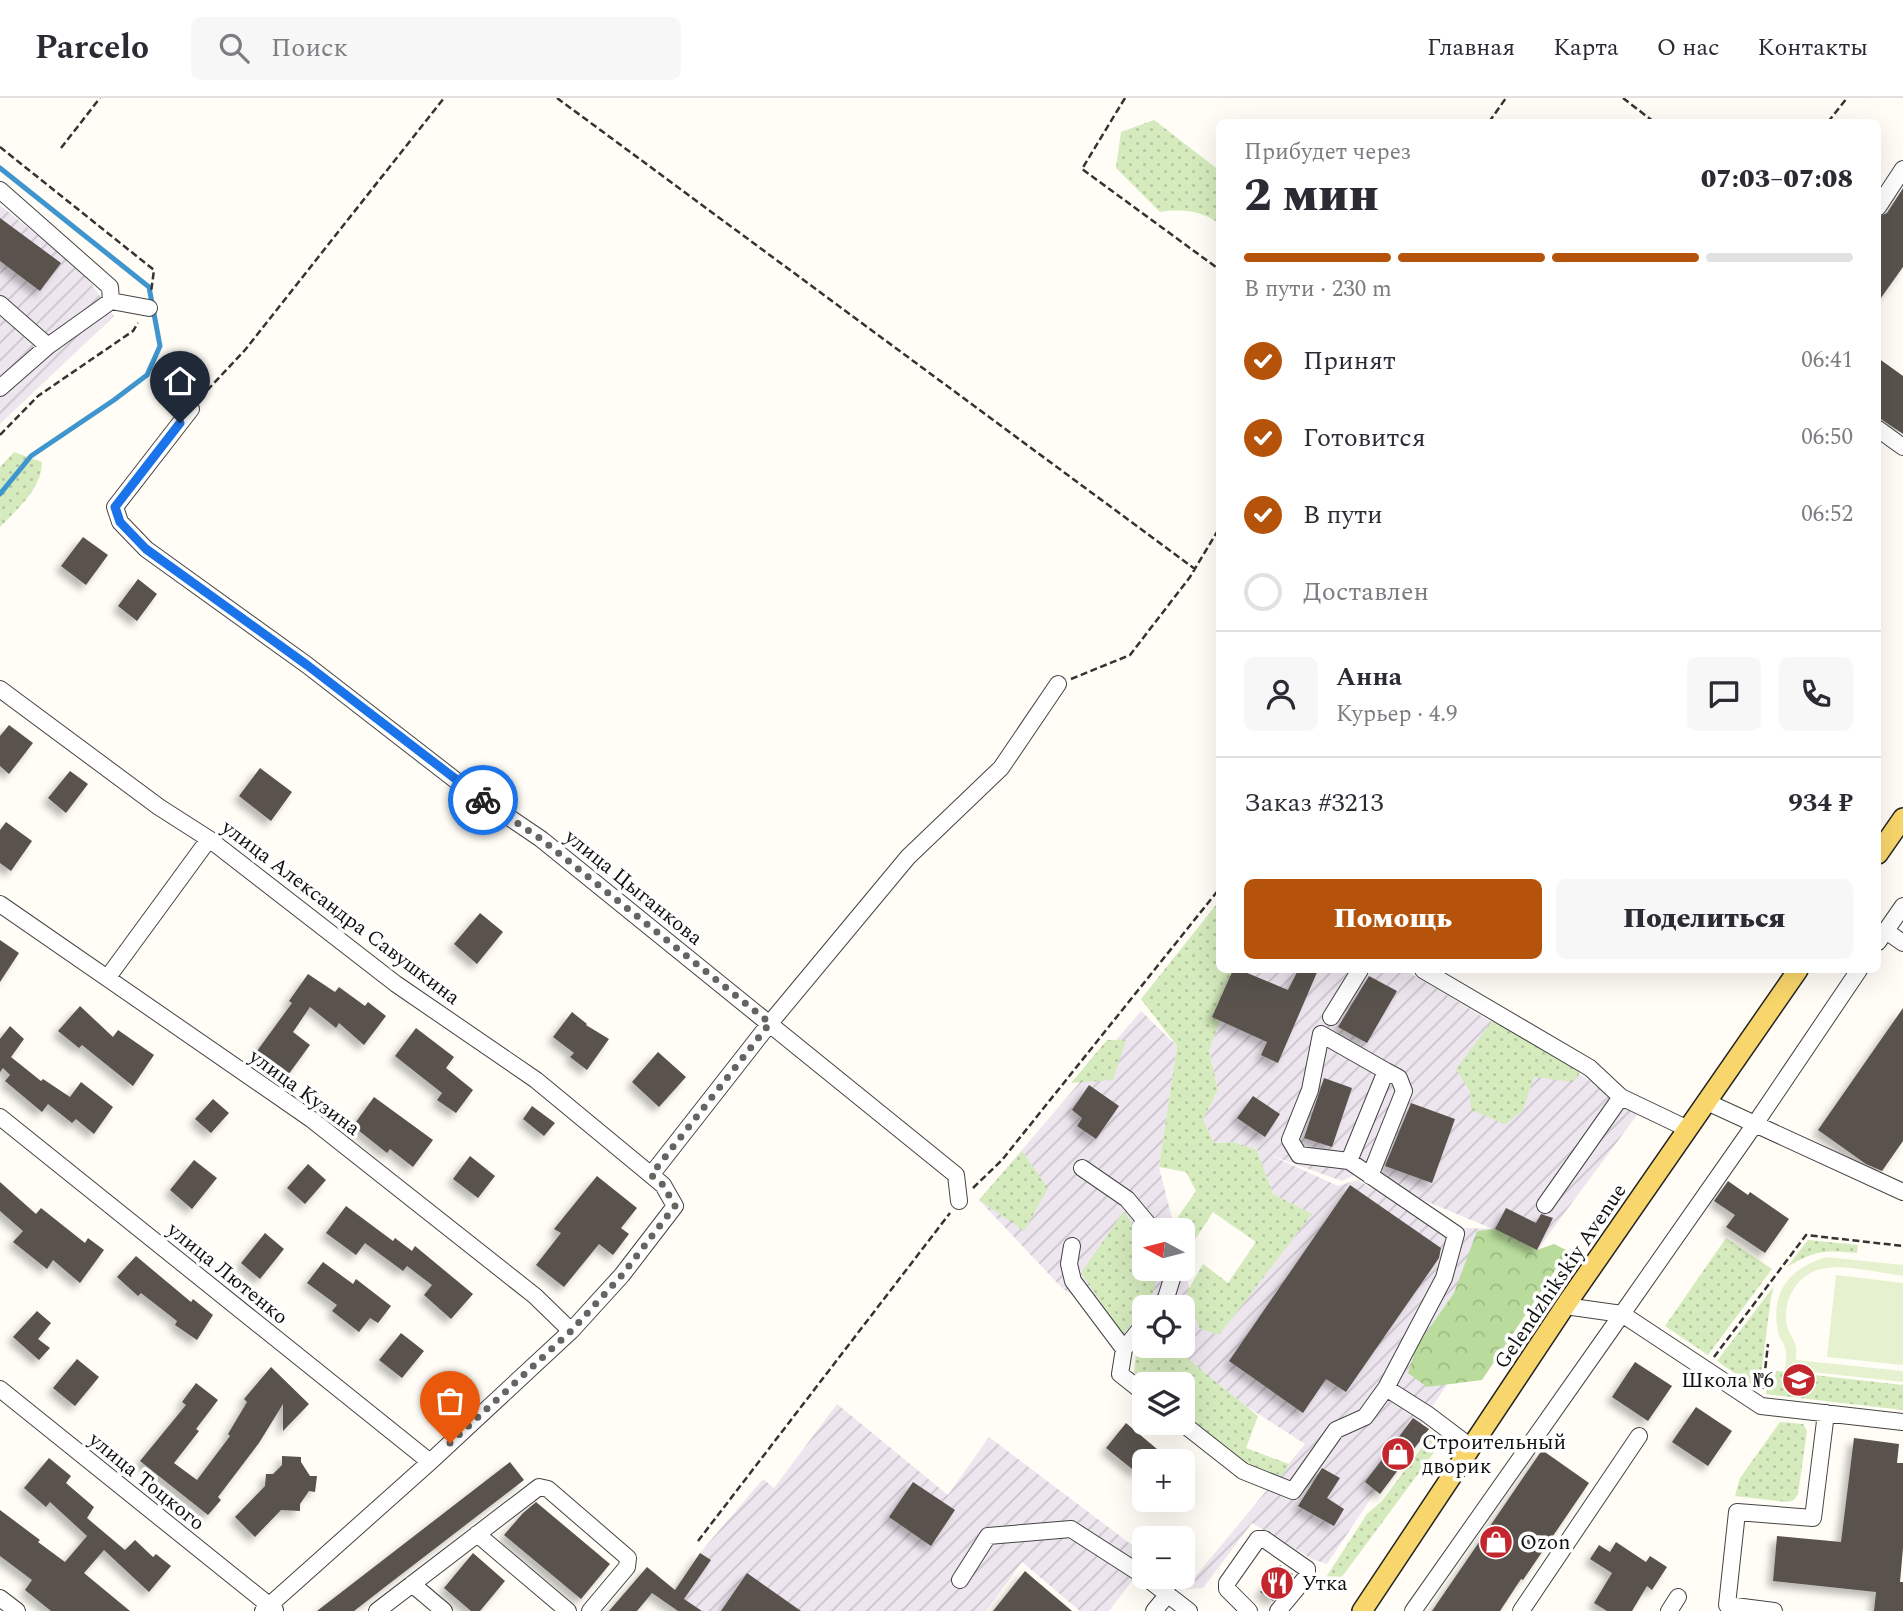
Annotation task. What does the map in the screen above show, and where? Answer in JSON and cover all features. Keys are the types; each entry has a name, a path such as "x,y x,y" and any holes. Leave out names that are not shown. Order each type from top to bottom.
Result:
{"main road":[{"path":"1881,850 1903,818"},
{"name":"Gelendzhikskiy Avenue","path":"1362,1611 1565,1306 1796,973"}],"street":[{"path":"1881,202 1903,169"},
{"path":"0,190 110,287 111,301"},
{"path":"0,388 48,346 111,301 149,308"},
{"path":"0,304 48,346"},
{"name":"улица Цыганкова","path":"191,408 115,507 120,522 146,549 307,665 463,786 541,839 956,1175 959,1201"},
{"path":"1881,431 1903,447"},
{"path":"651,1175 770,1023 908,857 1001,768 1058,684"},
{"name":"улица Александра Савушкина","path":"0,690 159,807 209,839 396,984 536,1080 663,1185 675,1206 622,1275 571,1331"},
{"path":"108,977 209,839"},
{"name":"улица Кузина","path":"0,904 311,1119 535,1296 571,1331"},
{"path":"1903,906 1882,937 1903,943"},
{"path":"1331,1017 1358,973"},
{"path":"1428,973 1590,1068 1621,1097 1688,1129"},
{"path":"1413,1611 1755,1124 1857,973"},
{"path":"1195,1433 1243,1471 1293,1491 1336,1430 1364,1417 1386,1388 1444,1278 1456,1234 1370,1176 1349,1161 1299,1155 1290,1140 1310,1090 1321,1034 1399,1078 1404,1091 1370,1176"},
{"path":"1349,1161 1386,1071"},
{"path":"1545,1205 1621,1097"},
{"path":"1707,1102 1902,1190"},
{"name":"улица Лютенко","path":"0,1117 430,1462"},
{"path":"1082,1168 1127,1199 1143,1218"},
{"path":"1072,1246 1069,1264 1073,1281 1124,1349"},
{"path":"1565,1306 1622,1314 1761,1406 1903,1422"},
{"path":"269,1609 571,1331"},
{"path":"1132,1339 1124,1349 1121,1374 1132,1383"},
{"path":"1386,1388 1427,1414 1472,1448"},
{"name":"улица Тоцкого","path":"0,1389 269,1609"},
{"path":"1774,1611 1727,1605 1737,1512 1813,1518 1826,1413"},
{"path":"1521,1611 1639,1436"},
{"path":"377,1611 539,1487 548,1489 628,1558 627,1567 590,1611"},
{"path":"960,1580 988,1536 1071,1529 1132,1568"},
{"path":"477,1534 568,1611"},
{"path":"1250,1611 1227,1589 1227,1583 1258,1539 1264,1539 1307,1569 1307,1576 1278,1611"},
{"path":"412,1584 444,1611"},
{"path":"1162,1589 1189,1611"},
{"path":"1154,1611 1168,1594"},
{"path":"0,1598 17,1611"}],"path":[{"path":"61,148 100,98"},
{"path":"191,408 245,350 444,98"},
{"path":"557,98 1195,569"},
{"path":"1125,98 1082,169 1216,267"},
{"path":"1491,119 1506,98"},
{"path":"1623,98 1650,119"},
{"path":"1830,119 1847,98"},
{"path":"0,147 153,271 152,284"},
{"path":"0,435 38,397 133,331 149,308"},
{"path":"1058,684 1130,655 1195,569 1216,534"},
{"path":"698,1541 959,1201 1002,1160 1216,893"},
{"path":"1706,1368 1806,1235 1903,1247"},
{"path":"1761,1406 1768,1344"}],"shaded area":[{"path":"0,205 84,273 114,316 0,424"},
{"path":"1237,973 1410,973 1640,1111 1537,1250 1327,1564 1312,1559 1252,1523 1203,1588 1195,1588 1195,1577 1305,1444 1171,1358 1195,1358 1195,1311 1199,1327 1311,1214 1273,1194 1257,1150 1234,1142 1214,1143 1203,1119 1218,1090 1209,1051","holes":["1270,1155 1342,1181 1358,1173 1493,1229 1443,1227 1357,1180 1338,1186"]},
{"path":"1141,1011 1177,1046 1159,1167 1172,1218 1132,1218 1132,1281 1188,1281 1191,1295 1132,1295 1132,1333 1062,1288 979,1200"},
{"path":"837,1404 948,1495 989,1437 1132,1545 1132,1581 1109,1611 1080,1611 1022,1562 986,1611 678,1611 675,1592 700,1553 763,1479 774,1488"}],"green space":[{"path":"1154,120 1216,168 1216,222 1191,212 1160,212 1116,168 1121,132"},
{"path":"14,452 42,462 41,472 33,490 0,527 0,467"},
{"path":"1216,905 1216,973 1237,973 1209,1051 1218,1090 1203,1119 1214,1143 1234,1142 1257,1150 1273,1194 1312,1214 1219,1335 1199,1328 1195,1316 1195,1295 1188,1295 1187,1292 1203,1264 1228,1283 1256,1242 1213,1212 1195,1240 1195,1218 1177,1218 1196,1191 1186,1172 1159,1167 1177,1046 1141,999"},
{"path":"1493,1020 1581,1071 1573,1082 1534,1077 1523,1110 1505,1124 1471,1110 1470,1091 1456,1069"},
{"path":"1107,1040 1126,1040 1113,1080 1071,1083"},
{"path":"1022,1151 1048,1188 1024,1231 979,1200"},
{"path":"1124,1211 1132,1223 1132,1281 1156,1281 1152,1295 1132,1295 1132,1322 1123,1335 1081,1273"},
{"path":"1495,1229 1537,1250 1554,1244 1568,1251 1482,1380 1427,1387 1408,1373 1417,1346 1454,1293 1477,1231"},
{"path":"1726,1238 1772,1269 1708,1355 1665,1326"},
{"path":"1808,1240 1858,1245 1857,1253 1820,1252 1787,1267"},
{"path":"1826,1257 1903,1265 1903,1276 1834,1267 1818,1270 1802,1279 1792,1292 1786,1309 1787,1325 1796,1345 1796,1360 1903,1371 1903,1382 1785,1369 1786,1349 1779,1334 1776,1317 1780,1293 1792,1275"},
{"path":"1836,1275 1903,1283 1903,1365 1827,1357"},
{"path":"1774,1286 1771,1297 1759,1390 1717,1361"},
{"path":"1136,1358 1187,1358 1258,1416 1246,1448 1289,1464 1282,1476 1247,1464 1195,1423 1195,1372 1134,1372"},
{"path":"1769,1370 1903,1385 1903,1410 1766,1394"},
{"path":"1780,1422 1803,1424 1807,1431 1798,1494 1794,1500 1787,1502 1735,1496 1740,1478"},
{"path":"1430,1430 1441,1443 1330,1593 1321,1585 1367,1514 1382,1501 1425,1443"}],"building":[{"path":"1903,188 1903,267 1881,298 1881,216 1887,213"},
{"path":"0,218 61,263 40,291 0,261"},
{"path":"1881,360 1903,376 1903,434 1881,419"},
{"path":"83,537 108,555 86,585 61,566"},
{"path":"138,579 157,594 137,621 118,606"},
{"path":"9,725 33,743 9,774 0,766 0,736"},
{"path":"260,768 292,792 271,821 239,796"},
{"path":"70,771 88,784 66,813 48,798"},
{"path":"6,822 32,841 11,871 0,863 0,830"},
{"path":"480,913 503,932 477,964 454,944"},
{"path":"0,940 19,953 0,982"},
{"path":"1232,973 1247,973 1288,990 1296,973 1317,973 1278,1063 1261,1055 1267,1042 1212,1017"},
{"path":"308,974 335,992 339,987 365,1006 368,1002 386,1016 364,1045 339,1023 336,1028 310,1007 293,1032 310,1045 288,1075 257,1051 292,1003 289,1001"},
{"path":"1369,976 1397,991 1367,1043 1338,1027"},
{"path":"80,1006 113,1037 118,1030 154,1055 133,1086 82,1045 79,1048 58,1031"},
{"path":"1903,1008 1903,1141 1882,1171 1866,1164 1818,1130"},
{"path":"572,1012 586,1025 609,1039 587,1070 570,1057 574,1053 553,1037"},
{"path":"10,1026 24,1039 11,1057 41,1081 43,1079 70,1097 81,1082 113,1107 94,1134 76,1119 72,1123 48,1104 42,1112 5,1081 10,1075 3,1068 0,1072 0,1039"},
{"path":"416,1028 454,1057 446,1068 473,1090 456,1113 437,1100 442,1093 395,1056"},
{"path":"658,1052 686,1077 659,1107 632,1082"},
{"path":"1324,1078 1352,1088 1332,1147 1304,1138"},
{"path":"1089,1085 1119,1106 1096,1139 1077,1126 1082,1118 1072,1110"},
{"path":"1253,1096 1280,1114 1265,1137 1237,1118"},
{"path":"374,1097 433,1140 413,1167 390,1149 387,1153 353,1126"},
{"path":"213,1099 229,1113 211,1133 195,1119"},
{"path":"1411,1103 1455,1119 1432,1183 1385,1166"},
{"path":"532,1106 555,1123 544,1136 523,1119"},
{"path":"470,1156 495,1176 478,1198 453,1179"},
{"path":"194,1160 217,1178 192,1209 170,1190"},
{"path":"308,1164 326,1180 305,1204 287,1188"},
{"path":"597,1176 637,1208 621,1228 629,1234 613,1255 599,1244 564,1287 536,1265 561,1233 554,1229"},
{"path":"1728,1181 1748,1195 1750,1192 1789,1219 1765,1253 1726,1227 1735,1215 1714,1201"},
{"path":"0,1182 36,1214 41,1208 85,1243 88,1238 104,1250 80,1283 53,1260 47,1269 13,1242 23,1231 0,1211"},
{"path":"1350,1185 1441,1248 1439,1258 1346,1392 1326,1379 1303,1413 1229,1361"},
{"path":"346,1206 393,1241 395,1238 412,1251 415,1246 473,1294 451,1319 424,1295 432,1285 407,1266 403,1271 365,1243 356,1255 326,1233"},
{"path":"1506,1208 1536,1223 1541,1214 1553,1218 1537,1250 1495,1229"},
{"path":"265,1233 284,1249 260,1279 241,1263"},
{"path":"136,1256 191,1302 193,1299 213,1315 197,1340 175,1325 177,1321 141,1293 138,1296 117,1277"},
{"path":"323,1262 353,1284 356,1279 391,1306 378,1323 370,1318 359,1332 332,1311 337,1305 307,1283"},
{"path":"37,1311 51,1323 38,1339 50,1348 39,1360 13,1337"},
{"path":"401,1333 424,1351 402,1378 379,1360"},
{"path":"77,1359 99,1377 75,1406 53,1388"},
{"path":"1635,1362 1672,1386 1648,1421 1612,1397"},
{"path":"271,1367 309,1404 283,1431 283,1404 259,1443 218,1497 221,1500 208,1515 140,1461 186,1405 182,1402 196,1383 218,1400 196,1429 199,1431 174,1463 197,1480 230,1436 228,1434 247,1402 244,1399"},
{"path":"1696,1407 1732,1431 1708,1466 1672,1442"},
{"name":"Строительный дворик","path":"1413,1418 1429,1429 1380,1494 1365,1482"},
{"path":"1126,1423 1132,1428 1132,1435 1140,1435 1157,1449 1132,1449 1132,1469 1106,1448"},
{"path":"1854,1438 1899,1444 1897,1463 1903,1463 1903,1548 1900,1582 1903,1582 1903,1611 1874,1611 1876,1592 1773,1581 1777,1536 1841,1542"},
{"path":"1542,1450 1589,1483 1523,1580 1521,1579 1500,1611 1432,1611"},
{"path":"282,1456 301,1457 301,1462 310,1476 317,1476 315,1492 309,1491 300,1504 300,1511 281,1510 255,1537 235,1517 265,1486 266,1474 273,1474 282,1465"},
{"path":"49,1458 71,1476 66,1483 94,1507 87,1518 125,1550 135,1540 153,1557 156,1554 171,1566 149,1592 104,1550 84,1573 130,1611 51,1611 25,1590 32,1580 0,1556 0,1510 65,1562 87,1536 50,1502 46,1507 24,1488"},
{"path":"510,1462 524,1480 354,1611 317,1611"},
{"path":"1322,1468 1340,1478 1327,1498 1344,1509 1334,1526 1298,1506"},
{"path":"913,1482 955,1510 931,1546 889,1517"},
{"path":"536,1502 610,1564 581,1599 504,1535"},
{"path":"1616,1542 1646,1562 1650,1556 1667,1567 1652,1590 1647,1586 1632,1611 1607,1611 1594,1603 1612,1573 1590,1559 1599,1545 1610,1552"},
{"path":"473,1553 505,1581 480,1611 471,1611 444,1588"},
{"path":"700,1553 711,1560 684,1599 702,1611 678,1611 652,1593 637,1611 609,1611 647,1567 675,1590"},
{"name":"Утка","path":"1280,1565 1293,1574 1273,1601 1260,1592"},
{"path":"1025,1571 1033,1578 1072,1611 993,1611"},
{"path":"747,1573 801,1611 721,1611"}],"waterway":[{"path":"0,168 149,287 160,346 147,375 31,456 0,494"}],"way so far":[{"path":"450,1443 571,1331 622,1275 675,1206 663,1185 651,1175 770,1023 541,839 483,800"}],"place":[{"name":"Школа №6","path":"1799,1380"},
{"name":"Строительный дворик","path":"1398,1454"},
{"name":"Ozon","path":"1496,1542"},
{"name":"Утка","path":"1277,1583"}],"route":[{"path":"180,423 115,507 120,522 146,549 307,665 483,800"}]}
